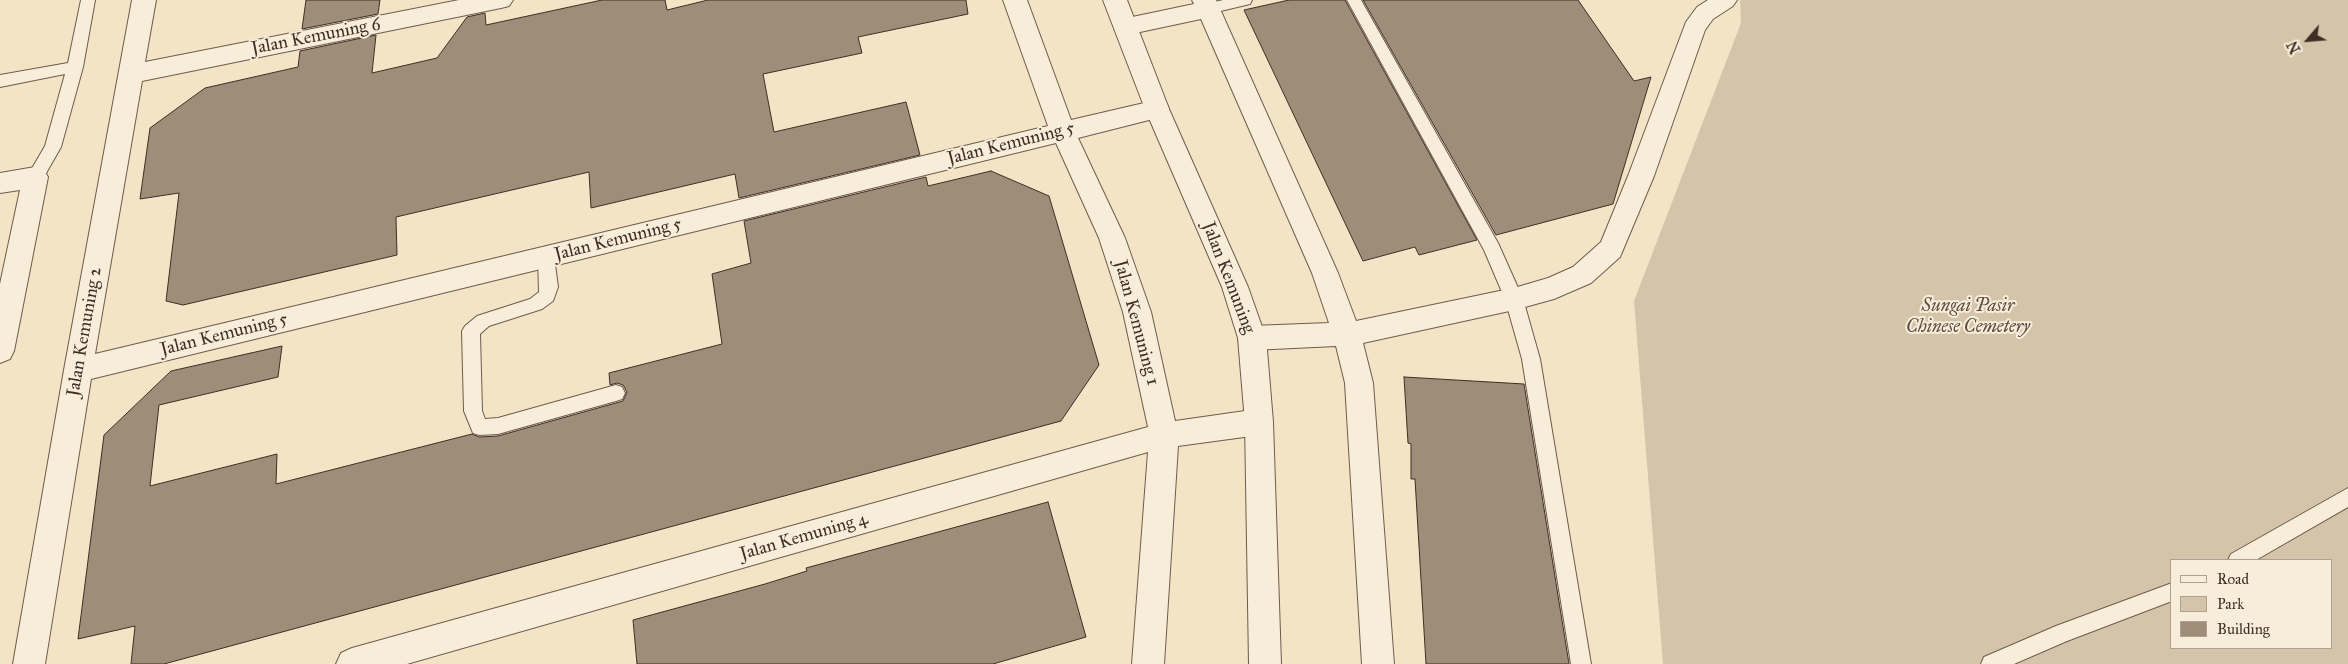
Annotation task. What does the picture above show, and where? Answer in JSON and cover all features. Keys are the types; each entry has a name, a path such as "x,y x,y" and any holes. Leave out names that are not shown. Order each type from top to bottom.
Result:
{"street":[{"name":"Jalan Kemuning 2","path":"29,664 78,370 144,0"},
{"name":"Jalan Kemuning 6","path":"131,74 501,0"},
{"name":"Jalan Kemuning 1","path":"1015,0 1063,132 1112,238 1134,303 1164,435 1148,664"},
{"name":"Jalan Kemuning","path":"1115,0 1157,109 1235,287 1252,338 1259,422 1265,664"},
{"path":"1252,338 1347,334 1514,299 1554,288 1582,275 1611,249 1641,176 1694,28 1705,13 1725,0"},
{"path":"1126,26 1206,5 1325,273 1347,334 1359,383 1378,664"},
{"name":"Jalan Kemuning 5","path":"78,370 1157,109"},
{"path":"0,183 35,177 7,280 0,351"},
{"name":"Jalan Kemuning 4","path":"352,664 1164,435 1259,422"}],"lane":[{"path":"35,177 53,147 75,67 88,0"},
{"path":"1206,5 1246,0"},
{"path":"1354,0 1492,248 1514,299 1531,359 1581,664"},
{"path":"0,81 75,67"},
{"path":"546,257 549,286 547,296 536,304 483,321 471,331 473,411 479,427 498,426 616,393"},
{"path":"2240,559 2348,497"},
{"path":"1991,664 2063,633 2170,593"}],"green space":[{"name":"Sungai Pasir Chinese Cemetery","path":"1740,0 2348,0 2348,664 1663,664 1634,301 1741,23"}],"building":[{"path":"306,0 380,0 378,14 302,29"},
{"path":"602,0 665,0 667,10 708,0 966,0 968,14 858,37 862,53 763,74 774,132 906,102 920,155 739,198 735,174 591,208 589,172 396,217 397,255 183,305 166,301 179,193 140,199 150,128 205,88 298,67 300,51 376,35 372,73 437,58 467,17 485,13 486,25"},
{"path":"1289,0 1345,0 1477,240 1419,255 1415,247 1363,261 1244,10"},
{"path":"1363,0 1578,0 1634,81 1651,77 1613,204 1496,235"},
{"path":"991,171 1049,196 1099,365 1061,421 164,664 131,664 135,626 78,639 104,435 171,371 282,346 278,377 159,405 150,486 277,454 276,484 472,434 479,437 498,436 623,401 627,392 623,385 617,383 610,385 609,373 722,344 712,274 751,263 744,221 926,177 928,186"},
{"path":"1404,377 1524,384 1569,664 1426,664 1415,479 1411,479 1411,444 1408,443"},
{"path":"1048,502 1086,637 993,664 637,664 633,620 765,584 807,571 806,568"}]}
